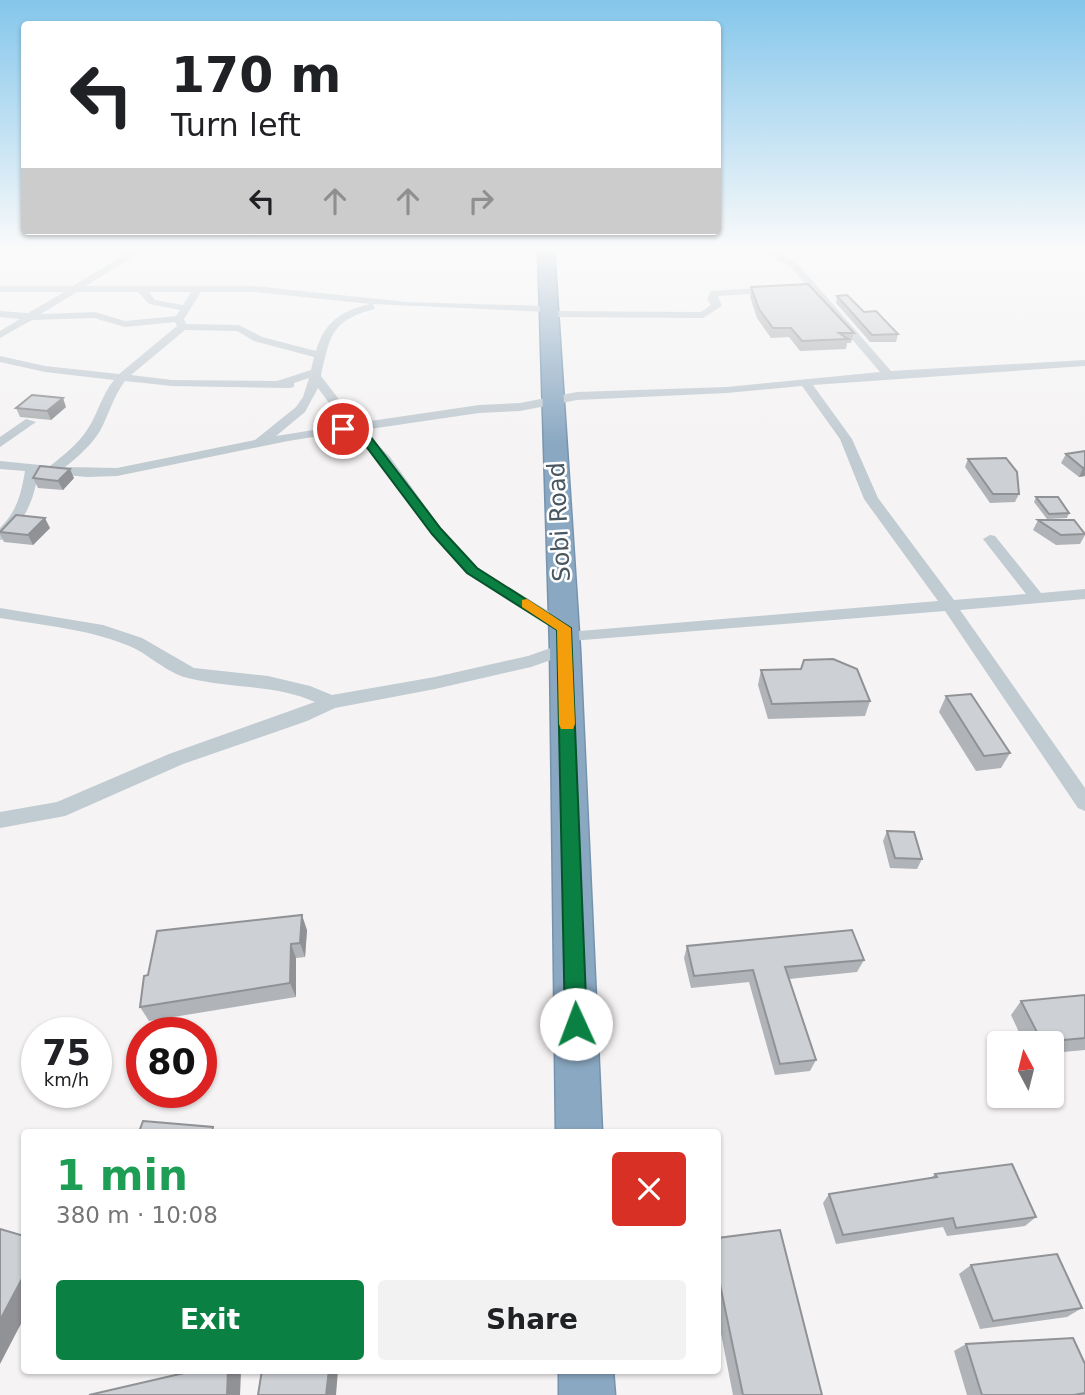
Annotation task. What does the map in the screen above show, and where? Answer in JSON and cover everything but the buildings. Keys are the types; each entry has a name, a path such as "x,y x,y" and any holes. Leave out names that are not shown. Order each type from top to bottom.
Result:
{"highway":[{"name":"Sobi Road","path":"549,313 565,646 579,1129"},
{"path":"586,1374 587,1395"}],"street":[{"path":"0,335 36,313"},
{"path":"51,471 75,454 94,430 108,396 122,377 181,323 184,313"},
{"path":"258,442 307,401 313,373 328,331 345,315 351,313"},
{"path":"605,313 706,313"},
{"path":"835,313 888,375"},
{"path":"0,314 63,318 95,315 125,324 228,326 258,339 319,355"},
{"path":"298,348 324,341"},
{"path":"0,359 45,369 195,384 280,384 311,388"},
{"path":"0,465 32,470 117,472 258,442 479,409 520,407 553,399 1085,363"},
{"path":"280,384 313,373"},
{"path":"313,373 330,398 385,460 436,531 472,570 565,646"},
{"path":"805,383 846,439 871,499 950,606 1085,803"},
{"path":"767,386 820,402"},
{"path":"0,443 30,422"},
{"path":"0,536 22,515 29,502 32,470"},
{"path":"990,539 1038,599"},
{"path":"0,820 45,813 82,801 176,759 301,716 331,702 435,684 531,661 565,646 1085,594"},
{"path":"0,613 103,631 136,642 190,673 268,682 304,691 331,702"}],"slow traffic":[{"path":"527,604 564,628 567,724"}],"route":[{"path":"343,429 356,427 363,434 436,531 472,570 516,595 564,628 576,1024"}]}
